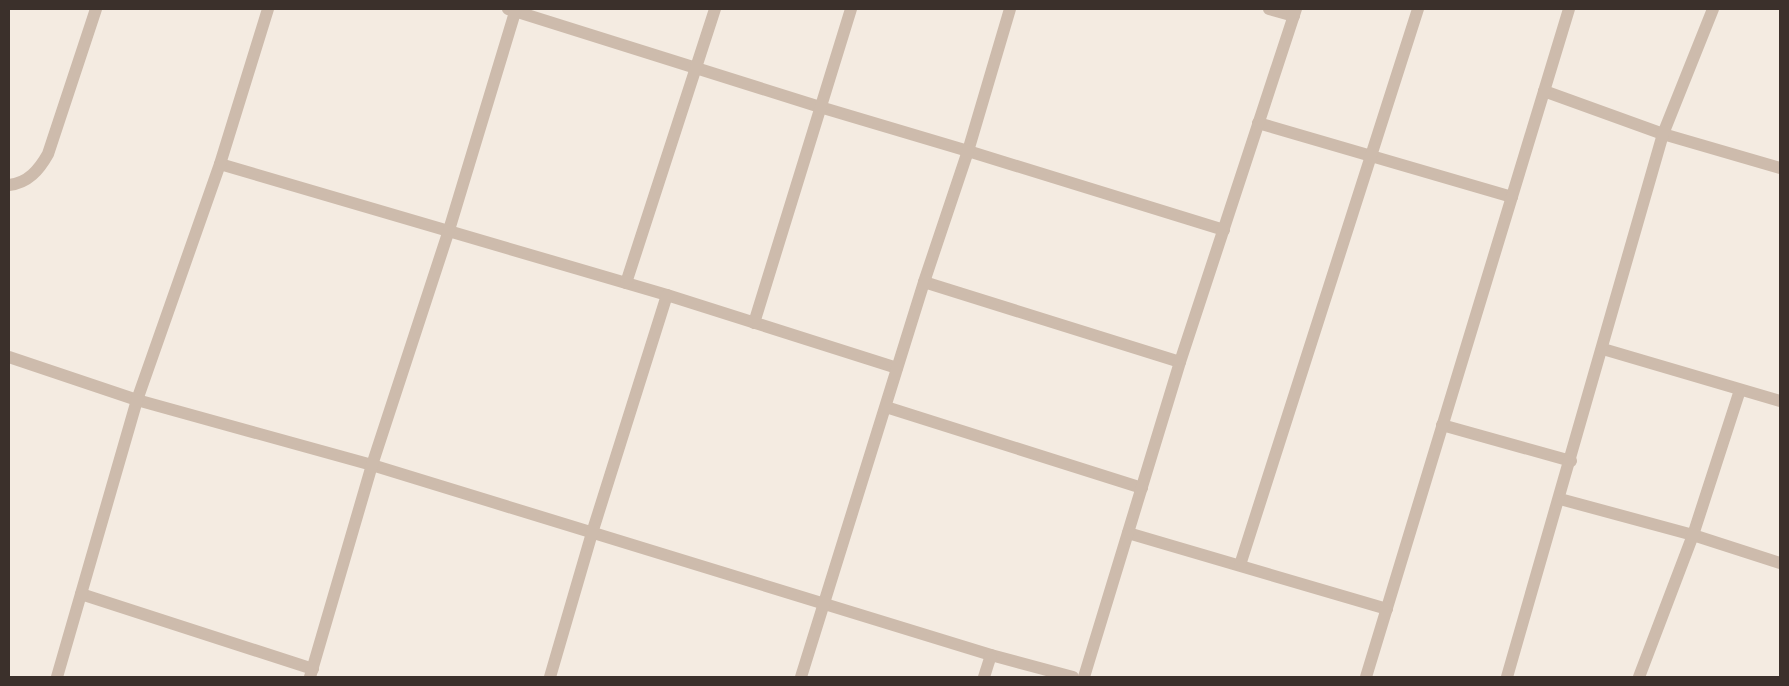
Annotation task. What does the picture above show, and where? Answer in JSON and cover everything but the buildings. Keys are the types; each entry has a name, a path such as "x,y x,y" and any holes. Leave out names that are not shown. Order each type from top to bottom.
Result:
{"street":[{"path":"9,185 24,181 34,174 48,154 96,9"},
{"path":"57,677 137,400 220,164 268,9"},
{"path":"81,594 312,673 372,465 449,230 513,9 820,107 1224,230"},
{"path":"626,282 715,9"},
{"path":"754,322 851,9"},
{"path":"801,677 924,282 968,151 1010,9"},
{"path":"1084,677 1180,362 1295,13 1269,9"},
{"path":"1240,565 1418,9"},
{"path":"1366,677 1569,9"},
{"path":"1507,677 1571,461 1663,134 1713,9"},
{"path":"1544,91 1663,134 1780,168"},
{"path":"1258,123 1512,198"},
{"path":"220,164 626,282 897,368"},
{"path":"924,282 1180,362"},
{"path":"550,677 592,533 667,295"},
{"path":"1603,349 1780,401"},
{"path":"9,356 137,400 372,465 991,655 1073,677"},
{"path":"1639,677 1693,535 1740,390"},
{"path":"886,407 1142,488"},
{"path":"1442,425 1571,461"},
{"path":"1560,499 1693,535 1780,563"},
{"path":"1128,533 1387,609"},
{"path":"984,677 991,655"}]}
